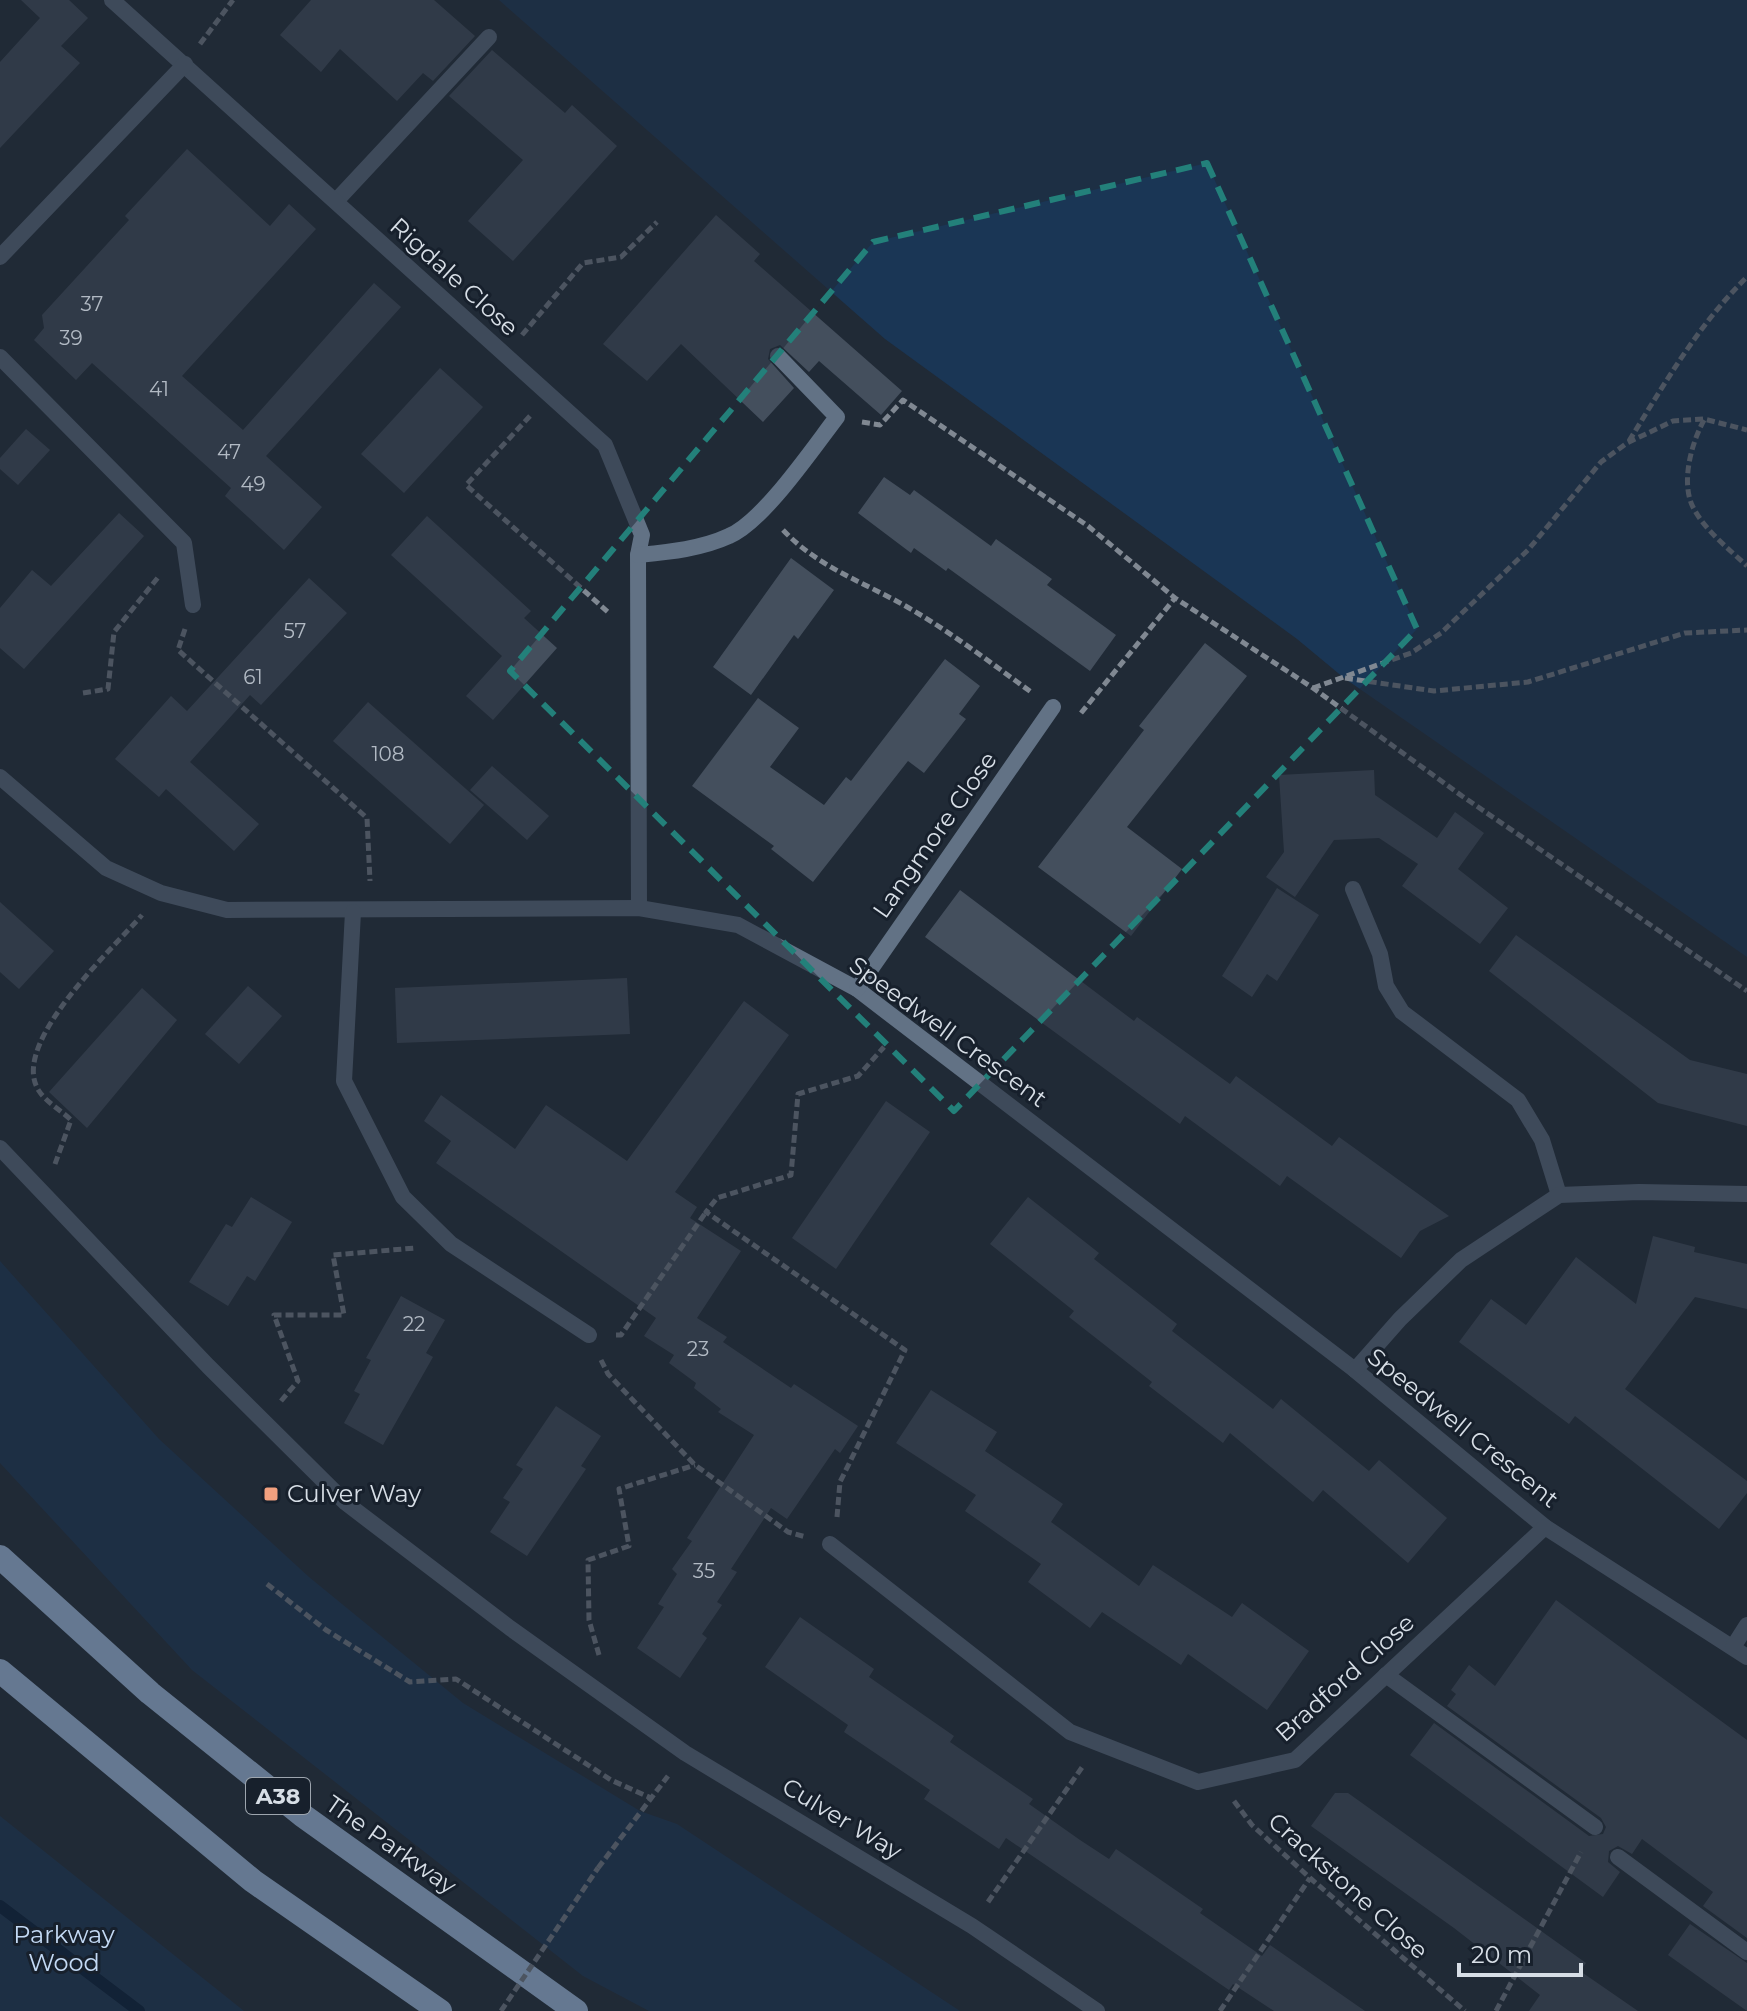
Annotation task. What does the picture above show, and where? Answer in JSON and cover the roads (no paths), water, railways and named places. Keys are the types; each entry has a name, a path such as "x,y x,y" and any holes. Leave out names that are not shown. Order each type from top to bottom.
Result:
{"highway":[{"name":"The Parkway","path":"0,1557 150,1693 302,1815 576,2011"},
{"path":"0,1671 253,1881 440,2011"}],"street":[{"name":"Rigdale Close","path":"112,0 605,445 642,535 638,555 639,908"},
{"path":"336,201 489,37"},
{"path":"0,257 185,64"},
{"path":"638,555 679,550 731,536 763,509 837,417 778,356"},
{"path":"0,357 184,543 193,605"},
{"name":"Langmore Close","path":"857,989 1053,707"},
{"name":"Speedwell Crescent","path":"0,777 106,868 161,893 227,910 353,912 639,908 738,925 857,989 1355,1370 1545,1527 1747,1657"},
{"path":"1353,889 1380,954 1386,986 1402,1012 1518,1100 1542,1140 1559,1195"},
{"path":"353,912 344,1081 403,1197 451,1244 589,1335"},
{"name":"Culver Way","path":"0,1148 346,1503 510,1628 685,1753 972,1926 1097,2011"},
{"path":"1355,1370 1400,1319 1461,1260 1559,1195 1639,1192 1747,1194"},
{"name":"Bradford Close","path":"830,1544 1070,1732 1198,1782 1295,1760 1545,1527"},
{"path":"1733,1647 1747,1625"},
{"path":"1386,1675 1595,1827"},
{"path":"1618,1857 1747,1952"}],"waterway":[{"path":"0,1906 139,2011"}],"place":[{"name":"Culver Way","path":"271,1494"}],"park label":[{"name":"Parkway Wood","path":"64,1949"}]}
